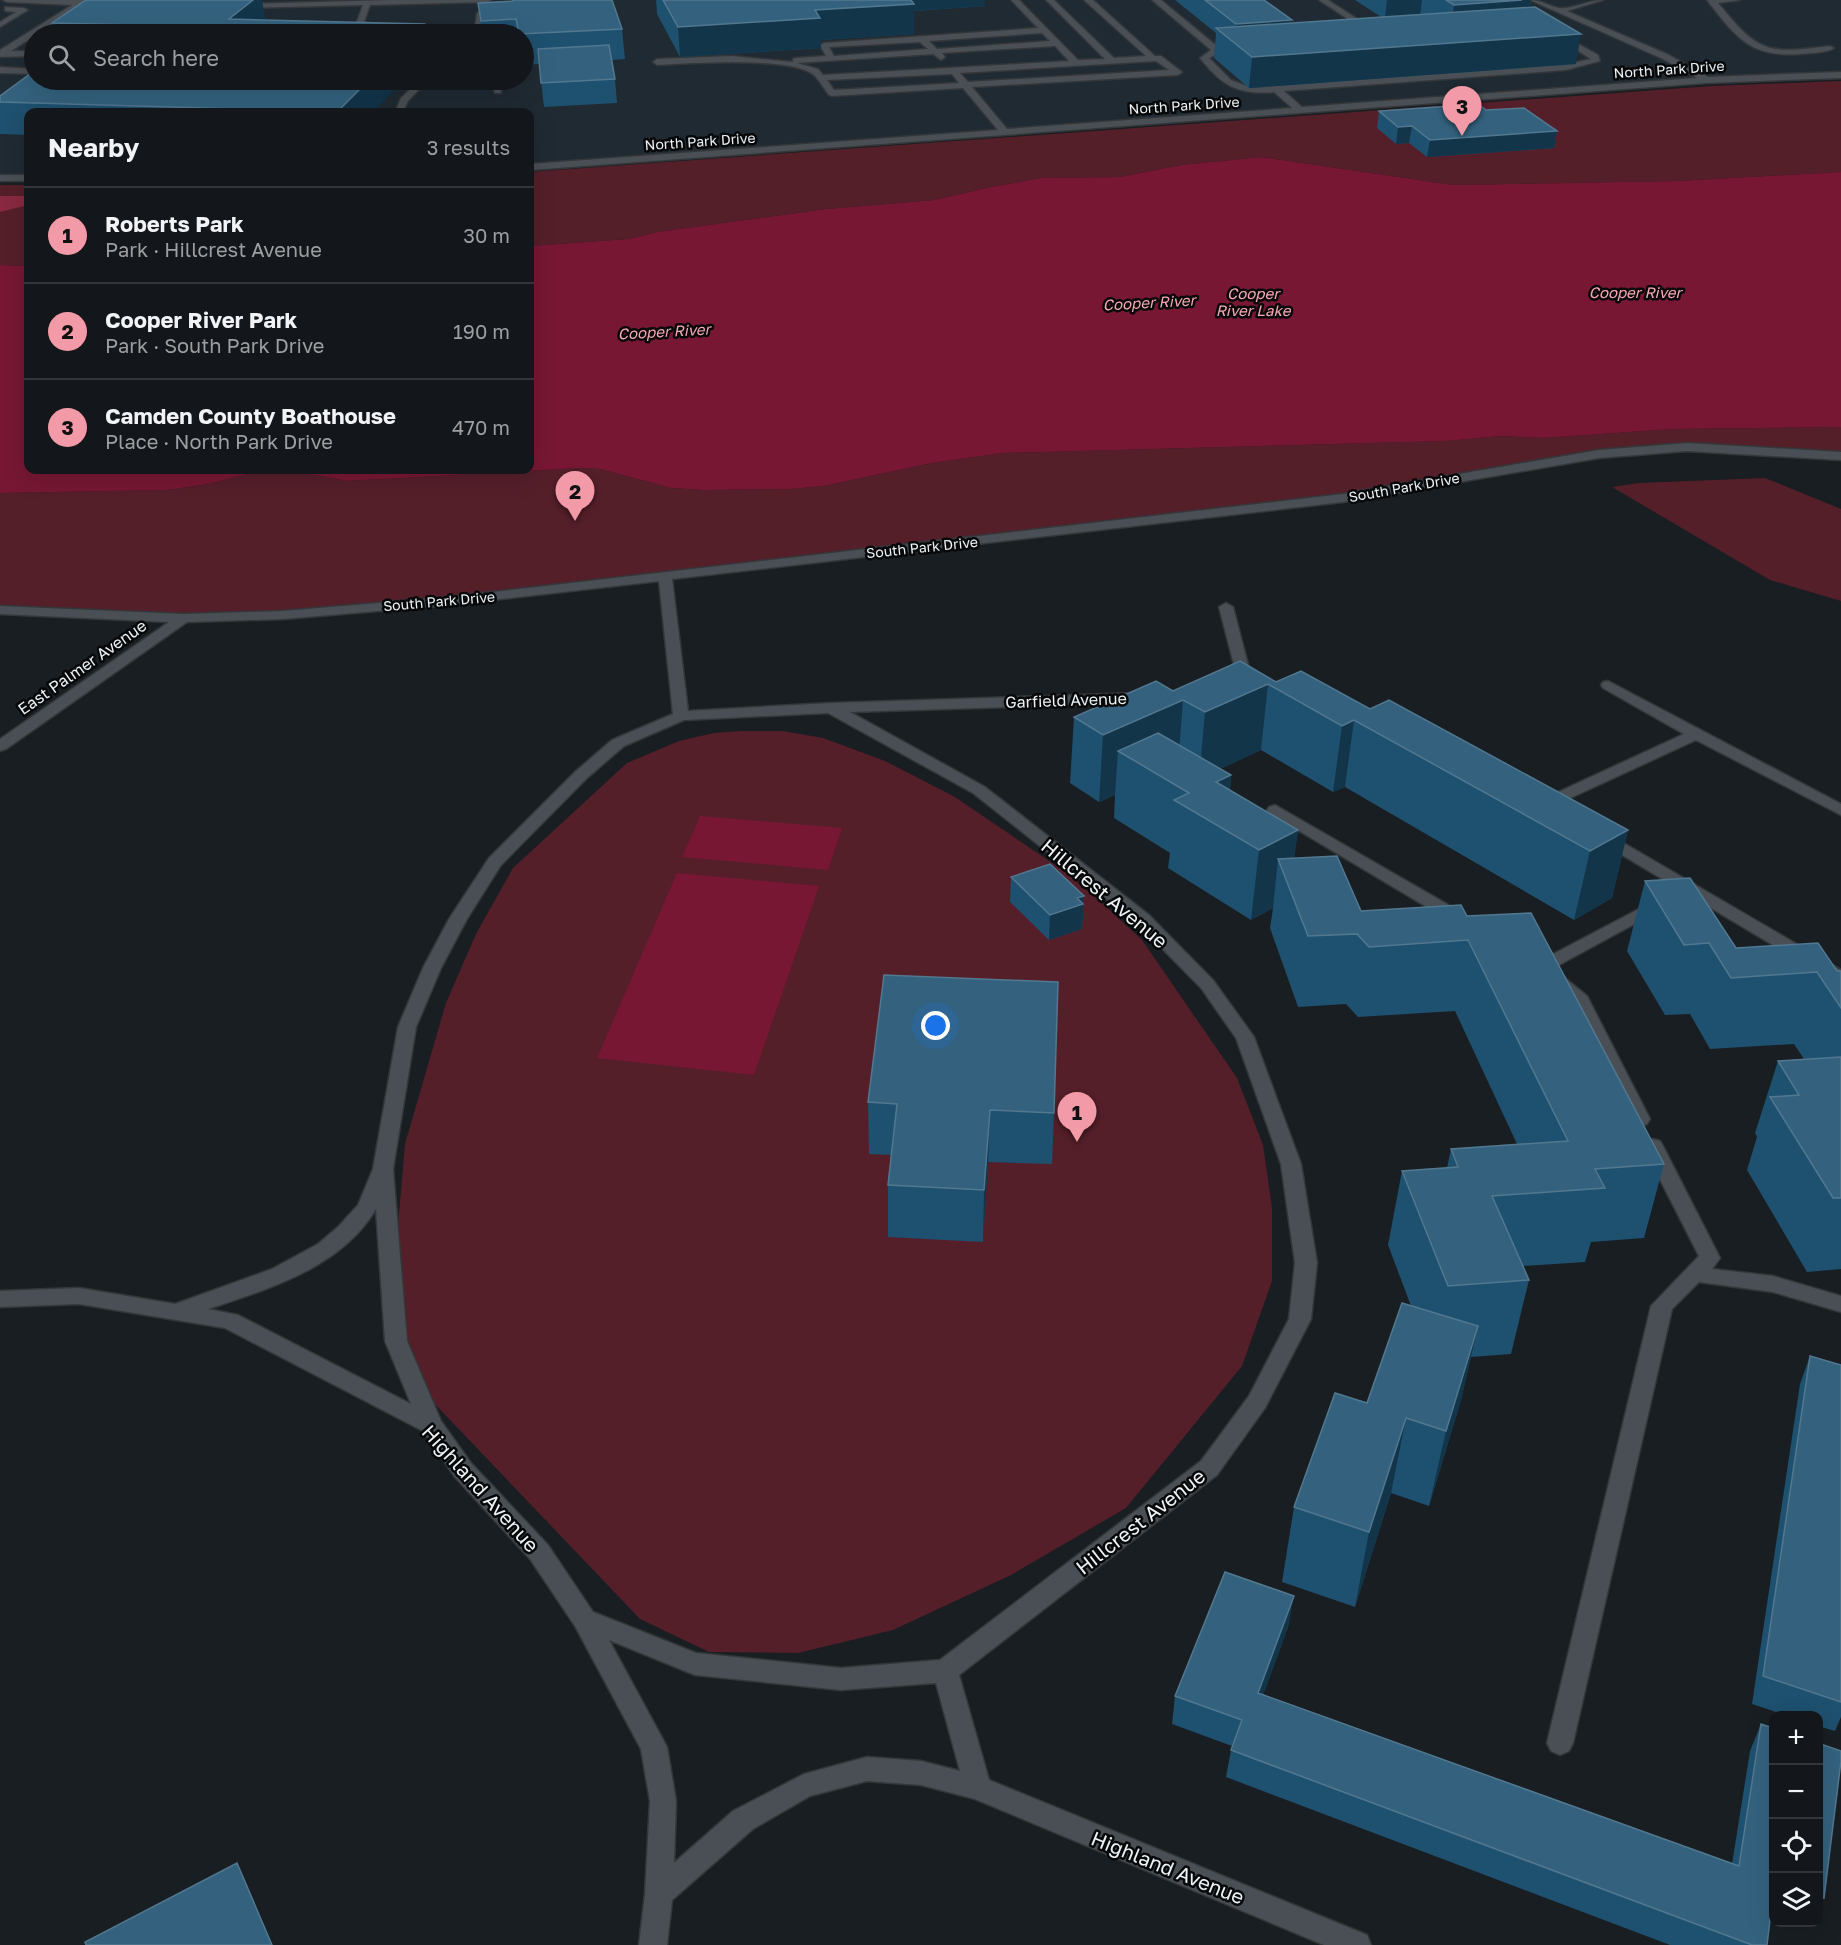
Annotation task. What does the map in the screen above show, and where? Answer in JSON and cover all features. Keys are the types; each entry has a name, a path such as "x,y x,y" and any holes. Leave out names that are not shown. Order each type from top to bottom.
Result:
{"street":[{"path":"7,0 115,4"},
{"path":"228,6 487,0"},
{"path":"493,0 493,10"},
{"path":"1015,0 1090,78"},
{"path":"1050,0 1111,60"},
{"path":"1088,0 1153,58"},
{"path":"1156,0 1217,51"},
{"path":"1323,0 1383,38 1362,39"},
{"path":"1534,0 1666,57 1706,80"},
{"path":"1559,11 1599,0"},
{"path":"1711,0 1736,0"},
{"path":"1711,0 1733,26 1759,49 1784,51 1830,48 1841,45"},
{"path":"0,25 41,2"},
{"path":"48,24 83,2"},
{"path":"361,24 367,4"},
{"path":"0,9 24,10"},
{"path":"479,24 480,15 493,10 513,9"},
{"path":"1243,49 1217,51 1204,58 1227,83 1244,90 1566,67 1596,61 1596,57 1552,28 1583,23"},
{"path":"831,58 824,45 1044,30"},
{"path":"1,53 24,39"},
{"path":"922,39 954,71 1005,132"},
{"path":"657,62 732,59 776,62 1057,43"},
{"path":"1830,48 1836,56"},
{"path":"1,53 24,54"},
{"path":"776,62 815,71 832,93 1178,72 1158,58 1153,58 821,78"},
{"path":"0,70 24,71"},
{"name":"North Park Drive","path":"534,166 1706,80 1841,75"},
{"path":"1276,89 1300,110"},
{"path":"401,108 404,100 414,90"},
{"path":"0,178 24,178"},
{"name":"South Park Drive","path":"0,610 184,618 283,615 449,601 1343,498 1599,454 1687,447 1841,456"},
{"path":"430,1425 396,1341 383,1169 407,1027 432,968 458,919 495,862 581,775 618,743 681,716 666,576"},
{"path":"1226,607 1248,697"},
{"name":"East Palmer Avenue","path":"0,746 184,618"},
{"path":"1608,685 1841,810"},
{"name":"Garfield Avenue","path":"681,716 831,708 1157,698"},
{"name":"Hillcrest Avenue","path":"831,708 979,790 1143,919 1207,984 1245,1037 1291,1164 1306,1263 1300,1319 1257,1402 1209,1468 945,1671"},
{"path":"1568,815 1542,800 1696,734"},
{"path":"1275,810 1469,925"},
{"path":"1588,827 1841,978"},
{"path":"1540,968 1689,888"},
{"path":"1520,956 1578,996 1710,1258 1662,1306 1560,1743"},
{"path":"176,1312 294,1269 334,1243 364,1212 383,1169"},
{"path":"1693,1274 1773,1284 1841,1304"},
{"name":"Highland Avenue","path":"0,1299 79,1296 230,1321 430,1425 463,1470 539,1552 584,1619 654,1747 663,1801 659,1894 653,1945"},
{"path":"584,1619 695,1664 841,1679 945,1671 978,1788"},
{"path":"659,1894 742,1820 804,1786 867,1769 921,1773 978,1788"},
{"name":"Highland Avenue","path":"978,1788 1357,1945"}],"shaded area":[{"path":"0,0 1841,0 1841,75 1793,76 534,167 534,108 24,108 24,178 0,178"},
{"path":"1841,81 1841,172 1678,181 1453,185 1262,157 1181,165 1120,177 1041,178 934,200 826,209 657,232 628,239 534,246 534,172 1712,86"},
{"path":"0,185 24,185 24,266 0,265"},
{"path":"0,196 24,196 24,206 0,212"},
{"path":"1841,427 1841,456 1687,447 1599,454 1343,498 449,601 184,618 0,610 0,493 167,490 209,484 248,474 309,474 347,481 473,474 534,474 534,471 581,468 600,469 671,488 791,489 824,486 932,463 1003,453 1444,441 1501,436 1543,438 1674,429"},
{"path":"1765,478 1841,509 1841,601 1770,580 1612,487 1639,483"},
{"path":"783,731 823,738 885,761 955,797 1061,869 1101,902 1142,940 1237,1078 1263,1145 1272,1208 1272,1281 1242,1366 1126,1508 1011,1575 893,1630 798,1653 709,1652 640,1619 412,1380 390,1319 405,1144 446,1003 476,934 513,868 627,763 679,741 714,733"}],"water":[{"name":"Cooper River Lake","path":"1262,157 1453,185 1678,181 1841,172 1841,427 1674,429 1543,438 1501,436 1445,441 1003,453 932,463 824,486 791,489 671,488 600,469 534,471 534,246 628,239 657,232 826,209 934,200 1041,178 1120,177 1181,165"},
{"name":"Cooper River Lake","path":"0,265 24,266 24,474 248,474 209,484 167,490 0,493"},
{"name":"Cooper River Lake","path":"309,474 473,474 347,481"},
{"path":"700,816 842,828 828,870 682,857"},
{"path":"677,873 819,886 754,1075 597,1058"}],"building":[{"path":"86,0 253,0 229,19 424,24 94,24 52,23"},
{"path":"612,0 622,29 534,33 534,24 517,24 516,19 481,21 478,3"},
{"path":"663,0 911,0 914,4 815,10 820,18 678,27"},
{"path":"1205,0 1264,0 1292,20 1236,24"},
{"path":"1446,0 1522,0 1454,5"},
{"path":"1535,7 1581,34 1252,57 1216,28"},
{"path":"609,45 615,79 541,83 538,49"},
{"path":"24,78 24,90 359,90 341,108 202,108 0,102 0,96"},
{"path":"1478,104 1486,110 1524,108 1557,131 1430,140 1412,126 1398,127 1379,111"},
{"path":"1240,661 1276,682 1301,671 1370,709 1389,700 1628,830 1590,851 1354,720 1342,726 1268,684 1205,712 1183,700 1103,735 1074,717 1156,681 1173,691"},
{"path":"1158,733 1231,775 1216,782 1298,830 1259,850 1174,800 1189,793 1118,751"},
{"path":"1337,856 1361,911 1461,905 1467,916 1531,913 1664,1164 1595,1169 1605,1188 1492,1196 1529,1280 1448,1286 1402,1171 1458,1167 1451,1149 1568,1141 1468,940 1369,947 1357,934 1308,936 1278,859"},
{"path":"1050,864 1084,896 1077,898 1083,904 1050,915 1011,877"},
{"path":"1690,878 1736,948 1818,943 1837,971 1841,971 1841,1008 1817,972 1731,978 1709,943 1684,945 1645,881"},
{"path":"884,975 1058,982 1054,1113 990,1110 984,1190 888,1185 897,1104 868,1102"},
{"path":"1841,1057 1841,1198 1833,1198 1770,1097 1799,1095 1778,1061"},
{"path":"1402,1303 1478,1326 1446,1431 1406,1418 1369,1532 1294,1507 1335,1393 1367,1403"},
{"path":"1810,1356 1841,1365 1841,1702 1763,1676"},
{"path":"1225,1572 1294,1596 1258,1693 1739,1866 1761,1724 1769,1727 1769,1927 1767,1945 1752,1945 1231,1750 1242,1720 1175,1696"},
{"path":"1823,1745 1841,1751 1823,1898"},
{"path":"237,1863 272,1945 86,1945 85,1942"}],"place":[{"name":"Camden County Boathouse","path":"1462,136"},
{"name":"Cooper River Park","path":"575,521"},
{"name":"Roberts Park","path":"1077,1142"}],"water label":[{"name":"Cooper River","path":"1635,292"},
{"name":"Cooper River","path":"1149,302"},
{"name":"Cooper River","path":"664,331"}]}
